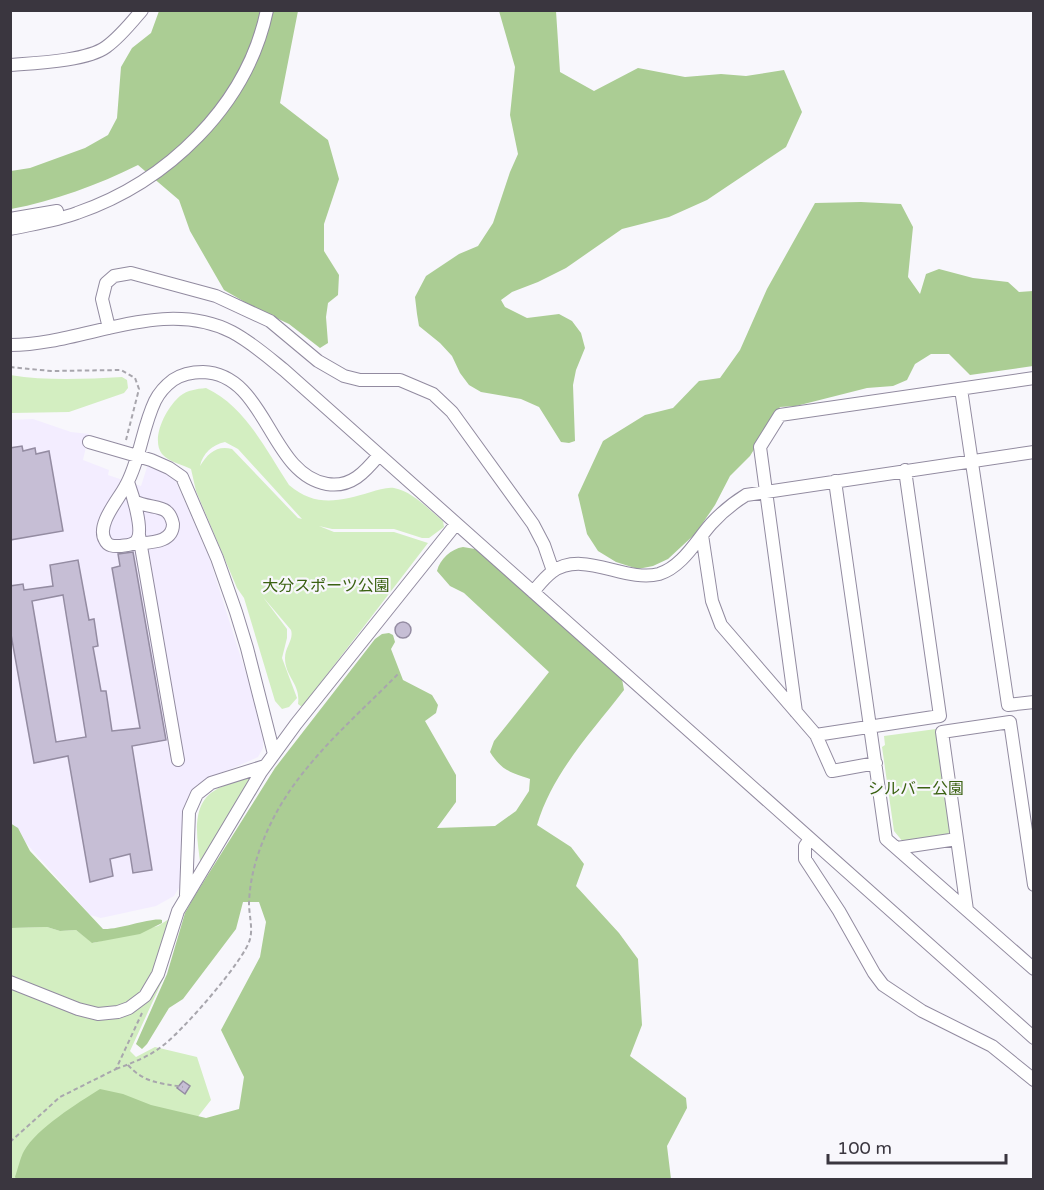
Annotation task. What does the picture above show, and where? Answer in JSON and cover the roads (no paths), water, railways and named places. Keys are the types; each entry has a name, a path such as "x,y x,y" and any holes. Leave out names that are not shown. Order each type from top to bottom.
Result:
{"street":[{"path":"10,65 64,60 104,49 121,35 142,10"},
{"path":"10,229 77,213 124,192 169,163 211,122 247,66 257,46 267,10"},
{"path":"10,219 66,209 124,192"},
{"path":"109,328 102,299 106,283 119,274 140,274 216,296 242,307 270,321 318,361 344,376 360,380 400,380 433,394 452,412 533,524 544,545 553,571"},
{"path":"10,345 41,343 161,319 186,319 210,323 232,332 276,363 1034,1038"},
{"path":"134,501 145,507 166,511 170,514 173,524 170,534 166,538 113,546 108,544 103,534 112,507 128,482 152,407 162,391 179,377 195,372 220,375 239,388 262,417 294,466 314,480 337,485 347,483 362,474 379,455"},
{"path":"796,712 760,447 780,415 1034,378"},
{"path":"961,388 1008,705 1034,702"},
{"path":"89,442 136,455 169,468 179,473 184,481 220,566 248,648 274,754"},
{"path":"533,592 553,571 575,565 635,575 660,573 678,563 735,501 746,495 1034,452"},
{"path":"816,735 940,716 905,471"},
{"path":"835,481 886,839 1034,969"},
{"path":"128,482 134,501 138,541 178,760"},
{"path":"10,982 87,1012 108,1014 129,1008 139,1002 151,988 158,974 174,918 265,766 456,524"},
{"path":"702,535 712,601 721,625 816,735 832,771 876,763"},
{"path":"967,910 942,732 1010,722 1034,885"},
{"path":"186,896 188,823 192,802 197,794 212,783 265,766"},
{"path":"810,839 805,846 805,859 840,911 883,985 922,1011 992,1046 1034,1080"},
{"path":"897,848 957,839"}],"park label":[{"name":"大分スポーツ公園","path":"326,586"},
{"name":"シルバー公園","path":"916,789"}]}
